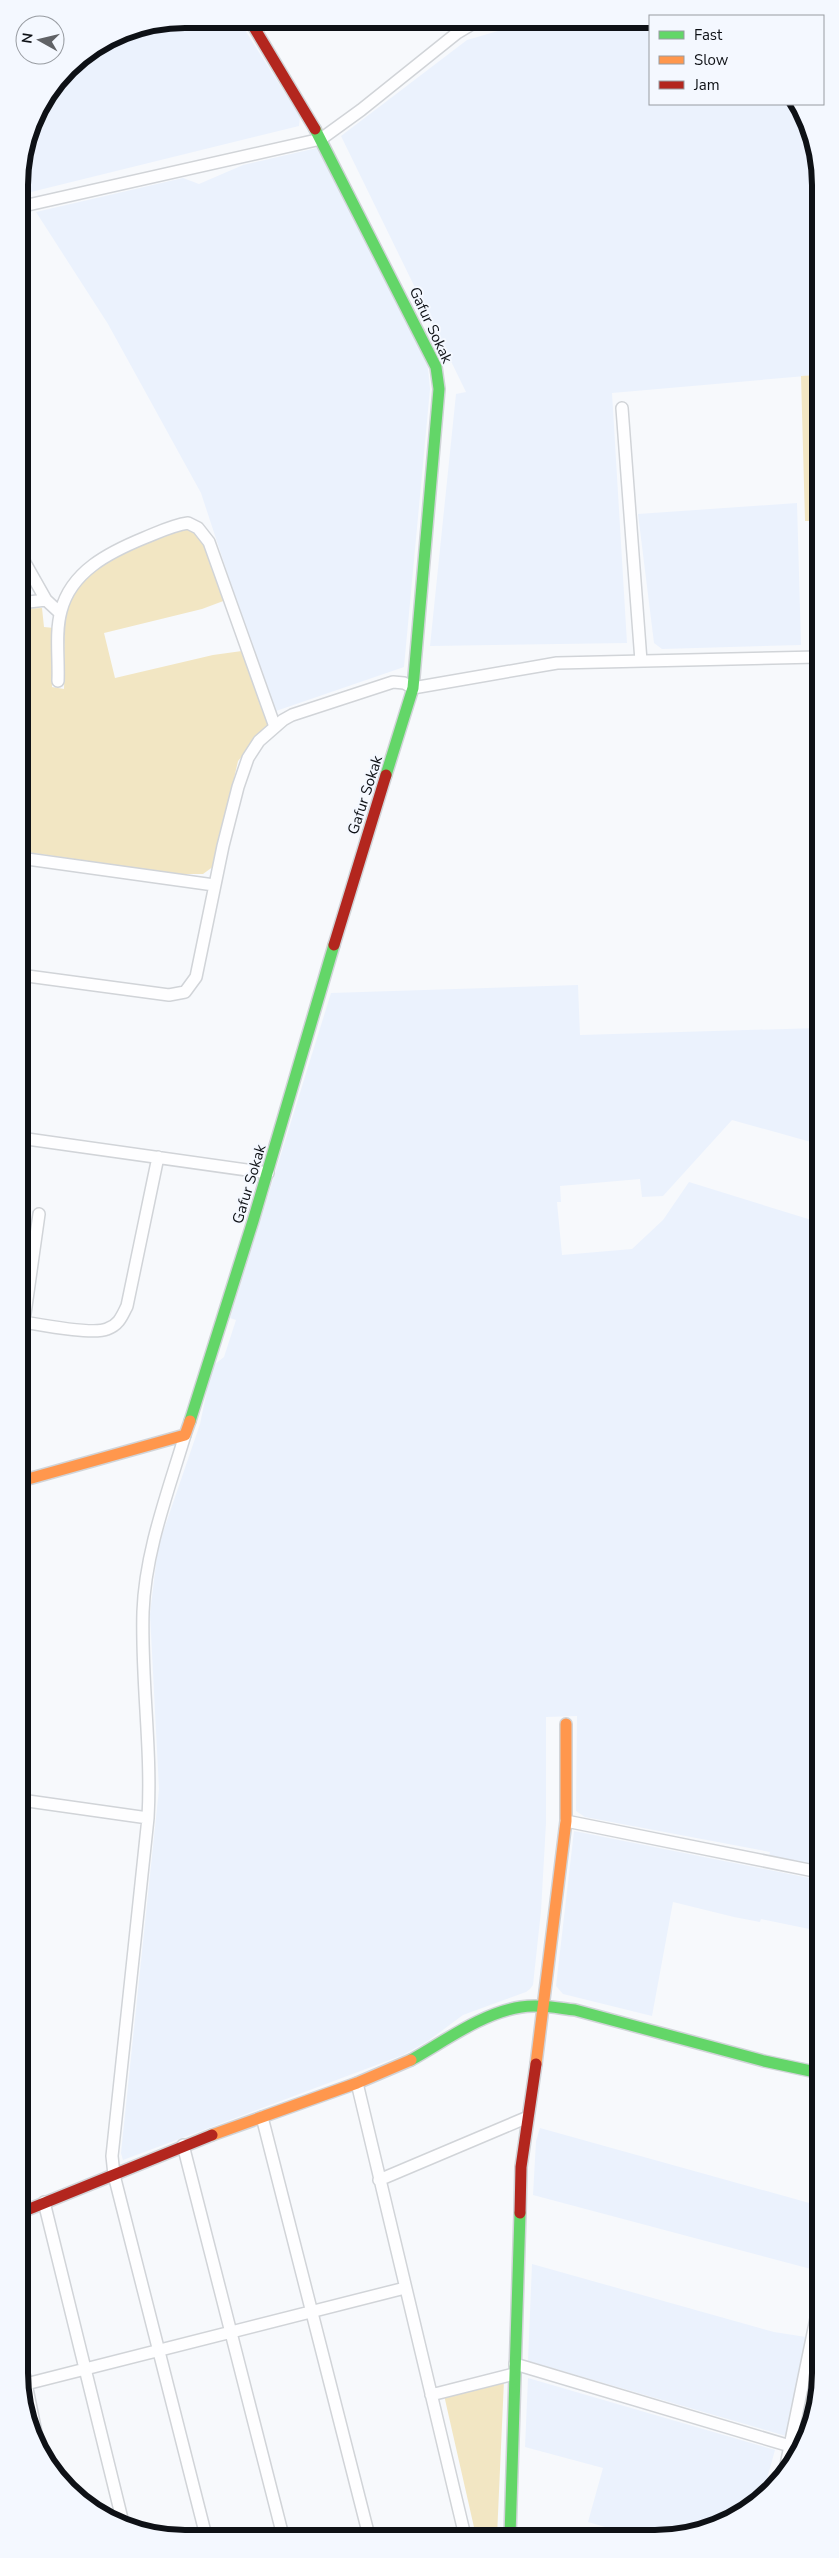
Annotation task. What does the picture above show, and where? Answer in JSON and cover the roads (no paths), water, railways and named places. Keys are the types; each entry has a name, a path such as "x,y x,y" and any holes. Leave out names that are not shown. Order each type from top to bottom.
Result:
{"street":[{"path":"28,202 321,139 466,27"},
{"name":"Gafur Sokak","path":"186,1435 268,1173 358,864 413,688 437,420 438,376 432,357 321,139 254,28"},
{"path":"622,408 641,661"},
{"path":"58,680 60,613 64,601 74,585 102,558 170,527 188,523 193,525 209,542 275,727"},
{"path":"28,568 46,600 60,613"},
{"path":"28,603 46,600"},
{"path":"28,976 157,994 179,995 188,989 196,977 214,885 243,771 253,749 275,727 292,715 393,682 404,683 413,688 558,663 812,657"},
{"path":"28,859 214,885"},
{"path":"28,1139 268,1173"},
{"path":"27,1322 92,1331 106,1330 120,1322 127,1306 158,1157"},
{"path":"27,1297 39,1214"},
{"path":"27,1479 186,1435"},
{"path":"186,1435 155,1534 143,1611 150,1778 148,1818 112,2156 114,2175 205,2530"},
{"path":"510,2530 521,2167 544,2006 566,1821 566,1724"},
{"path":"27,1801 148,1818"},
{"path":"566,1821 811,1870"},
{"path":"27,2210 183,2145 357,2083 409,2061 488,2017 521,2007 544,2006 590,2013 764,2061 811,2071"},
{"path":"357,2083 404,2288 464,2530"},
{"path":"379,2180 528,2116"},
{"path":"262,2117 368,2530"},
{"path":"183,2145 282,2530"},
{"path":"44,2202 122,2517"},
{"path":"28,2384 404,2288"},
{"path":"788,2456 811,2343"},
{"path":"431,2395 515,2369 790,2446"}]}
